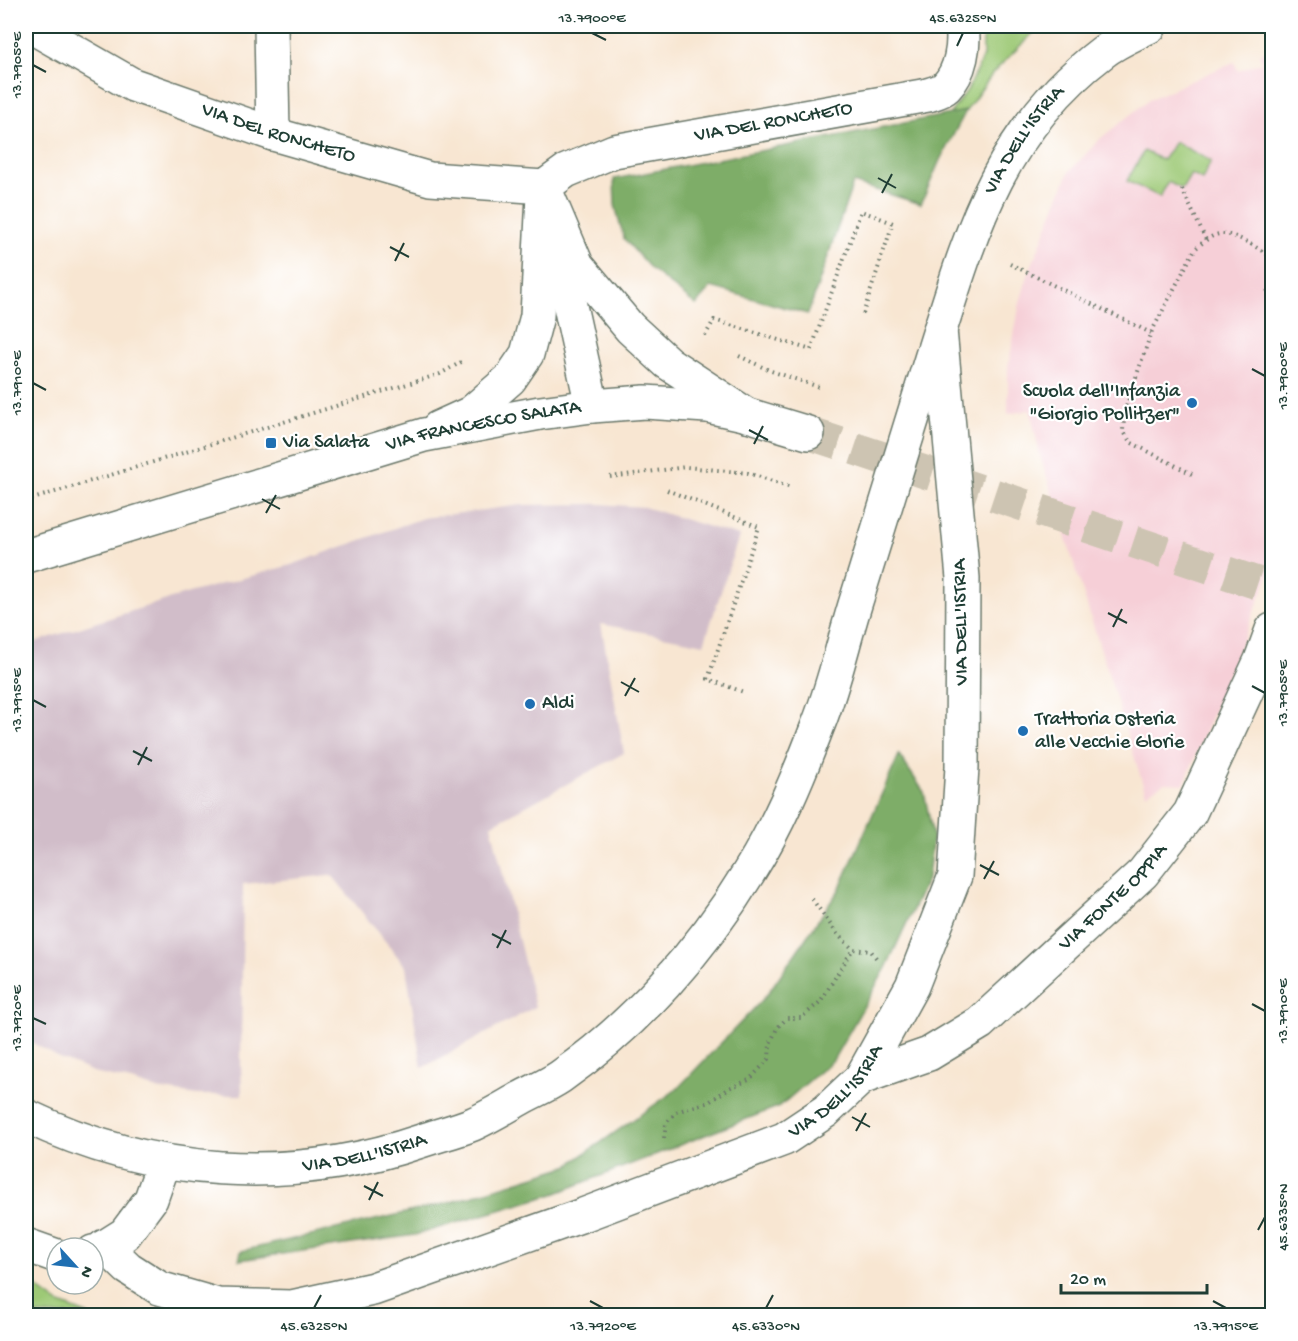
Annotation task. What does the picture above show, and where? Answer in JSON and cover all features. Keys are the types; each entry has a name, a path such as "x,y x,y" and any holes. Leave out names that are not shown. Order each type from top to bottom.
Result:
{"street":[{"name":"VIA DEL RONCHETO","path":"30,26 133,86 273,134 430,179 544,187 566,171 614,151 928,95 945,88 955,72 962,53 962,26"},
{"path":"271,26 273,134"},
{"name":"VIA DELL'ISTRIA","path":"26,1116 56,1131 104,1147 164,1162 211,1169 257,1170 322,1165 399,1149 473,1124 557,1079 615,1035 662,986 711,929 750,871 786,804 820,720 967,244 996,177 1022,135 1049,100 1105,50 1150,26"},
{"path":"544,187 591,406"},
{"path":"544,187 578,265 630,328 668,363 748,415"},
{"path":"424,435 471,413 510,379 527,354 537,316 544,187"},
{"name":"VIA DELL'ISTRIA","path":"105,1253 159,1288 218,1305 291,1307 363,1291 583,1215 784,1138 826,1112 861,1078 912,986 955,876 962,767 963,578 940,330"},
{"name":"VIA FRANCESCO SALATA","path":"26,556 424,435 540,413 645,402 707,406 748,415 808,433"},
{"name":"VIA FONTE OPPIA","path":"861,1078 929,1054 980,1023 1143,873 1190,813 1261,660 1272,630"},
{"path":"105,1245 124,1234 152,1198 164,1162"},
{"path":"26,1245 45,1252"}],"path":[{"path":"1182,189 1206,240"},
{"path":"705,336 714,320 811,350 861,211 893,223 863,314"},
{"path":"1192,474 1130,442 1123,430 1125,410 1150,333 1195,249 1206,240 1219,234 1235,238 1272,256"},
{"path":"1010,264 1150,333"},
{"path":"1268,292 1272,283"},
{"path":"610,477 686,467 748,473 791,487"},
{"path":"667,490 759,527 708,679 746,693"},
{"path":"812,899 838,935 853,949 871,951 879,960"},
{"path":"668,1148 664,1138 666,1124 676,1112 709,1102 729,1088 749,1080 769,1059 770,1044 777,1028 787,1018 801,1018 820,1002 853,949"}],"shaded area":[{"path":"1272,49 1272,568 1184,784 1164,783 1146,794 1040,455 1030,410 1008,414 1008,368 1020,302 1029,272 1069,172 1101,138 1150,99 1234,62 1238,71 1262,62 1259,54"},
{"path":"598,504 644,507 739,536 704,644 601,624 624,753 491,825 535,1007 422,1068 406,967 332,875 243,884 242,1095 197,1095 156,1089 98,1074 61,1059 26,1039 26,645 185,594 291,565 423,518 522,505"}],"green space":[{"path":"983,26 1040,26 993,73 966,111 949,115 968,89 983,56"},
{"path":"966,111 940,160 921,204 853,183 808,314 711,287 696,305 651,269 624,239 615,205 614,179"},
{"path":"1175,142 1211,161 1202,180 1191,174 1182,189 1168,182 1160,197 1127,181 1144,151 1163,160"},
{"path":"899,755 924,792 933,836 928,877 886,968 833,1060 780,1106 554,1194 415,1235 239,1260 241,1251 448,1203 567,1166 677,1089 766,996 839,890"},
{"path":"26,1280 45,1296 89,1315 26,1315"}],"tunnel":[{"path":"808,433 1272,588"}],"place":[{"name":"Scuola dell'Infanzia \"Giorgio Pollitzer\"","path":"1192,403"},
{"name":"Via Salata","path":"271,443"},
{"name":"Aldi","path":"530,704"},
{"name":"Trattoria Osteria alle Vecchie Glorie","path":"1023,731"}]}
